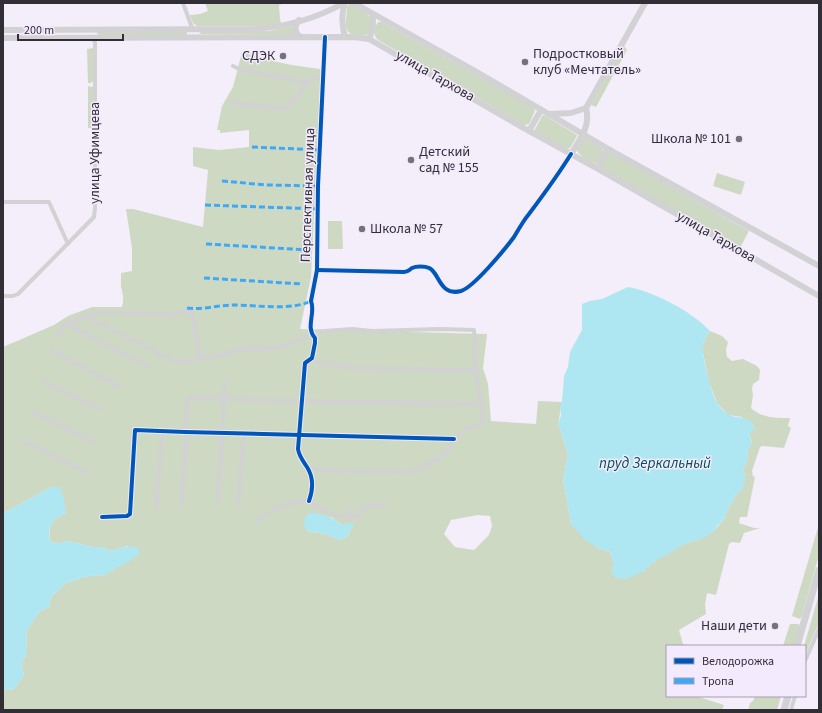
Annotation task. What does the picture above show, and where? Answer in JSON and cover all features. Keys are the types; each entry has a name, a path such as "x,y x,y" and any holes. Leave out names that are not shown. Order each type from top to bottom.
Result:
{"main road":[{"path":"3,30 254,29 275,27 335,8 345,3"},
{"path":"345,3 343,8 343,30 345,37"},
{"name":"улица Тархова","path":"354,3 610,150 819,266"},
{"path":"571,154 583,134 588,119 586,108 644,3"},
{"path":"369,39 374,22 372,14"},
{"path":"299,20 296,30 297,35 301,37"},
{"path":"92,30 92,38"},
{"path":"194,30 195,37"},
{"name":"улица Тархова","path":"3,38 345,37 369,39 819,296"},
{"path":"549,114 571,113 586,108"},
{"path":"529,131 541,110"},
{"path":"602,171 600,165 603,155 606,151 610,150"},
{"path":"797,645 819,570"},
{"path":"802,645 819,586"},
{"path":"779,710 783,697"},
{"path":"784,710 788,697"}],"street":[{"path":"183,3 194,30"},
{"name":"Перспективная улица","path":"308,501 312,488 308,469 299,454 298,435 305,363 312,358 315,343 315,338 311,332 310,324 313,305 311,301 317,270 325,37"},
{"name":"улица Уфимцева","path":"3,296 13,296 18,294 92,220 95,211 95,42 92,38"},
{"path":"233,66 241,70 305,82 323,75"},
{"path":"229,102 284,109 300,94 308,80"},
{"path":"317,270 408,272 414,267 429,268 433,270 444,288 452,292 461,291 475,281 505,247 549,188 571,154"},
{"path":"3,202 49,202 68,244"},
{"path":"57,335 67,324 94,313 170,315 192,312 200,358"},
{"path":"85,316 174,361 194,361 200,358 214,357 239,350 274,348 294,343 311,332 352,329 372,331 439,329 474,330 476,370 482,404 483,423 466,429 454,439 444,455 415,471 342,471 308,469"},
{"path":"67,324 149,367"},
{"path":"52,350 120,387"},
{"path":"312,358 316,362 355,368 476,370"},
{"path":"218,503 225,381"},
{"path":"44,382 100,409"},
{"path":"182,504 188,398 301,402 482,404"},
{"path":"34,412 96,443"},
{"path":"102,517 127,516 130,514 135,430 454,439"},
{"path":"156,507 162,431"},
{"path":"238,505 244,434"},
{"path":"23,441 88,473"},
{"path":"257,522 270,512 298,502 308,501 334,514 349,518 359,516 363,507 386,505"},
{"path":"349,518 350,510"},
{"path":"806,659 819,629"},
{"path":"791,710 795,697"}],"green space":[{"path":"205,3 306,3 279,5 281,23 265,26 197,26 193,23 190,15 208,11"},
{"path":"349,4 360,7 371,19 370,30 367,35 349,33 347,30 347,7"},
{"path":"378,22 382,22 532,106 535,111 529,124 524,125 378,40 375,36 375,31"},
{"path":"292,26 294,35 199,34 201,32 269,31"},
{"path":"97,32 187,32 187,35 98,35"},
{"path":"624,46 627,50 596,107 591,105"},
{"path":"93,48 94,80 91,83 88,83 87,49"},
{"path":"242,52 281,63 321,69 311,277 300,329 487,334 483,368 488,384 491,421 536,424 538,401 562,402 558,423 568,454 563,479 571,524 598,548 610,552 614,564 642,572 658,559 681,545 702,538 711,533 724,520 725,515 745,476 743,470 747,460 748,450 752,442 742,417 728,415 717,403 709,382 702,348 706,337 710,331 722,336 728,342 726,350 727,357 732,361 743,359 757,366 760,370 759,380 753,384 751,408 764,416 790,418 788,426 791,428 784,448 760,447 752,471 753,476 755,477 747,517 740,517 739,523 754,528 760,528 744,533 740,543 732,542 729,544 716,595 707,593 705,605 706,614 679,630 683,644 688,645 666,645 666,697 699,697 724,705 722,710 3,710 3,691 7,689 12,690 16,687 24,675 21,662 26,656 27,630 39,612 49,607 51,597 66,583 88,576 105,575 116,567 128,546 110,551 103,547 92,547 68,541 58,544 50,541 50,527 57,518 66,513 51,487 4,513 3,515 3,347 54,325 68,316 92,307 122,307 123,294 121,287 121,273 132,271 132,248 126,209 133,209 203,227 208,170 193,166 193,147 219,150 249,147 249,130 220,133 220,130 217,130 222,106 233,87","holes":["478,515 490,516 492,526 489,535 474,550 455,547 444,534 451,520","331,517 342,525 351,528 348,536 339,540 326,534 307,531"]},
{"path":"88,86 93,87 93,128 88,128"},
{"path":"544,115 577,135 570,148 566,149 534,131"},
{"path":"584,138 603,149 599,165 586,159 576,149"},
{"path":"611,153 749,231 741,246 739,247 603,169 602,163 606,154"},
{"path":"717,173 745,182 741,195 713,186"},
{"path":"328,221 342,221 343,249 328,249"},
{"path":"819,524 819,555 800,619 792,616"},
{"path":"819,594 819,623 806,653 806,645 804,645"},
{"path":"790,624 798,624 800,626 794,645 783,645"},
{"path":"755,697 781,697 777,710 748,710 750,703"}],"water":[{"name":"пруд Зеркальный","path":"628,287 649,293 672,303 694,317 710,331 704,343 703,353 715,399 726,413 731,416 749,420 755,427 749,435 752,442 748,450 747,460 743,470 746,479 741,491 737,493 725,515 724,520 713,532 705,537 687,543 655,561 642,572 626,579 615,578 611,570 614,564 610,552 598,548 585,540 571,524 563,479 568,454 558,423 561,416 560,407 562,402 564,376 568,367 570,352 582,330 582,304 602,299"},
{"path":"51,487 60,487 66,513 57,518 50,527 50,541 58,544 68,541 92,547 103,547 110,551 122,547 137,547 140,553 105,575 88,576 66,583 51,597 49,607 39,612 27,630 26,656 21,662 24,675 16,687 12,690 7,689 3,691 3,515 4,513"},
{"path":"308,513 326,516 334,519 342,525 349,523 354,524 348,536 339,540 326,534 307,531 303,522"}],"marked path":[{"path":"252,147 321,150"},
{"path":"222,181 267,185 318,186"},
{"path":"205,205 319,209"},
{"path":"206,244 310,250"},
{"path":"204,278 302,284"},
{"path":"187,308 234,305 284,307 311,301"}],"cycle path":[{"path":"309,501 312,488 311,475 300,456 298,449 305,363 312,358 315,343 315,338 311,329 311,301 317,270 318,186 325,37"},
{"path":"317,270 407,272 414,267 425,267 432,270 440,283 448,290 454,292 461,291 474,283 510,243 571,154"},
{"path":"102,517 127,516 130,514 135,430 454,439"}],"place":[{"name":"СДЭК","path":"283,56"},
{"name":"Подростковый клуб «Мечтатель»","path":"525,62"},
{"name":"Школа № 101","path":"739,139"},
{"name":"Детский сад № 155","path":"411,160"},
{"name":"Школа № 57","path":"362,229"},
{"name":"Наши дети","path":"775,626"}]}
